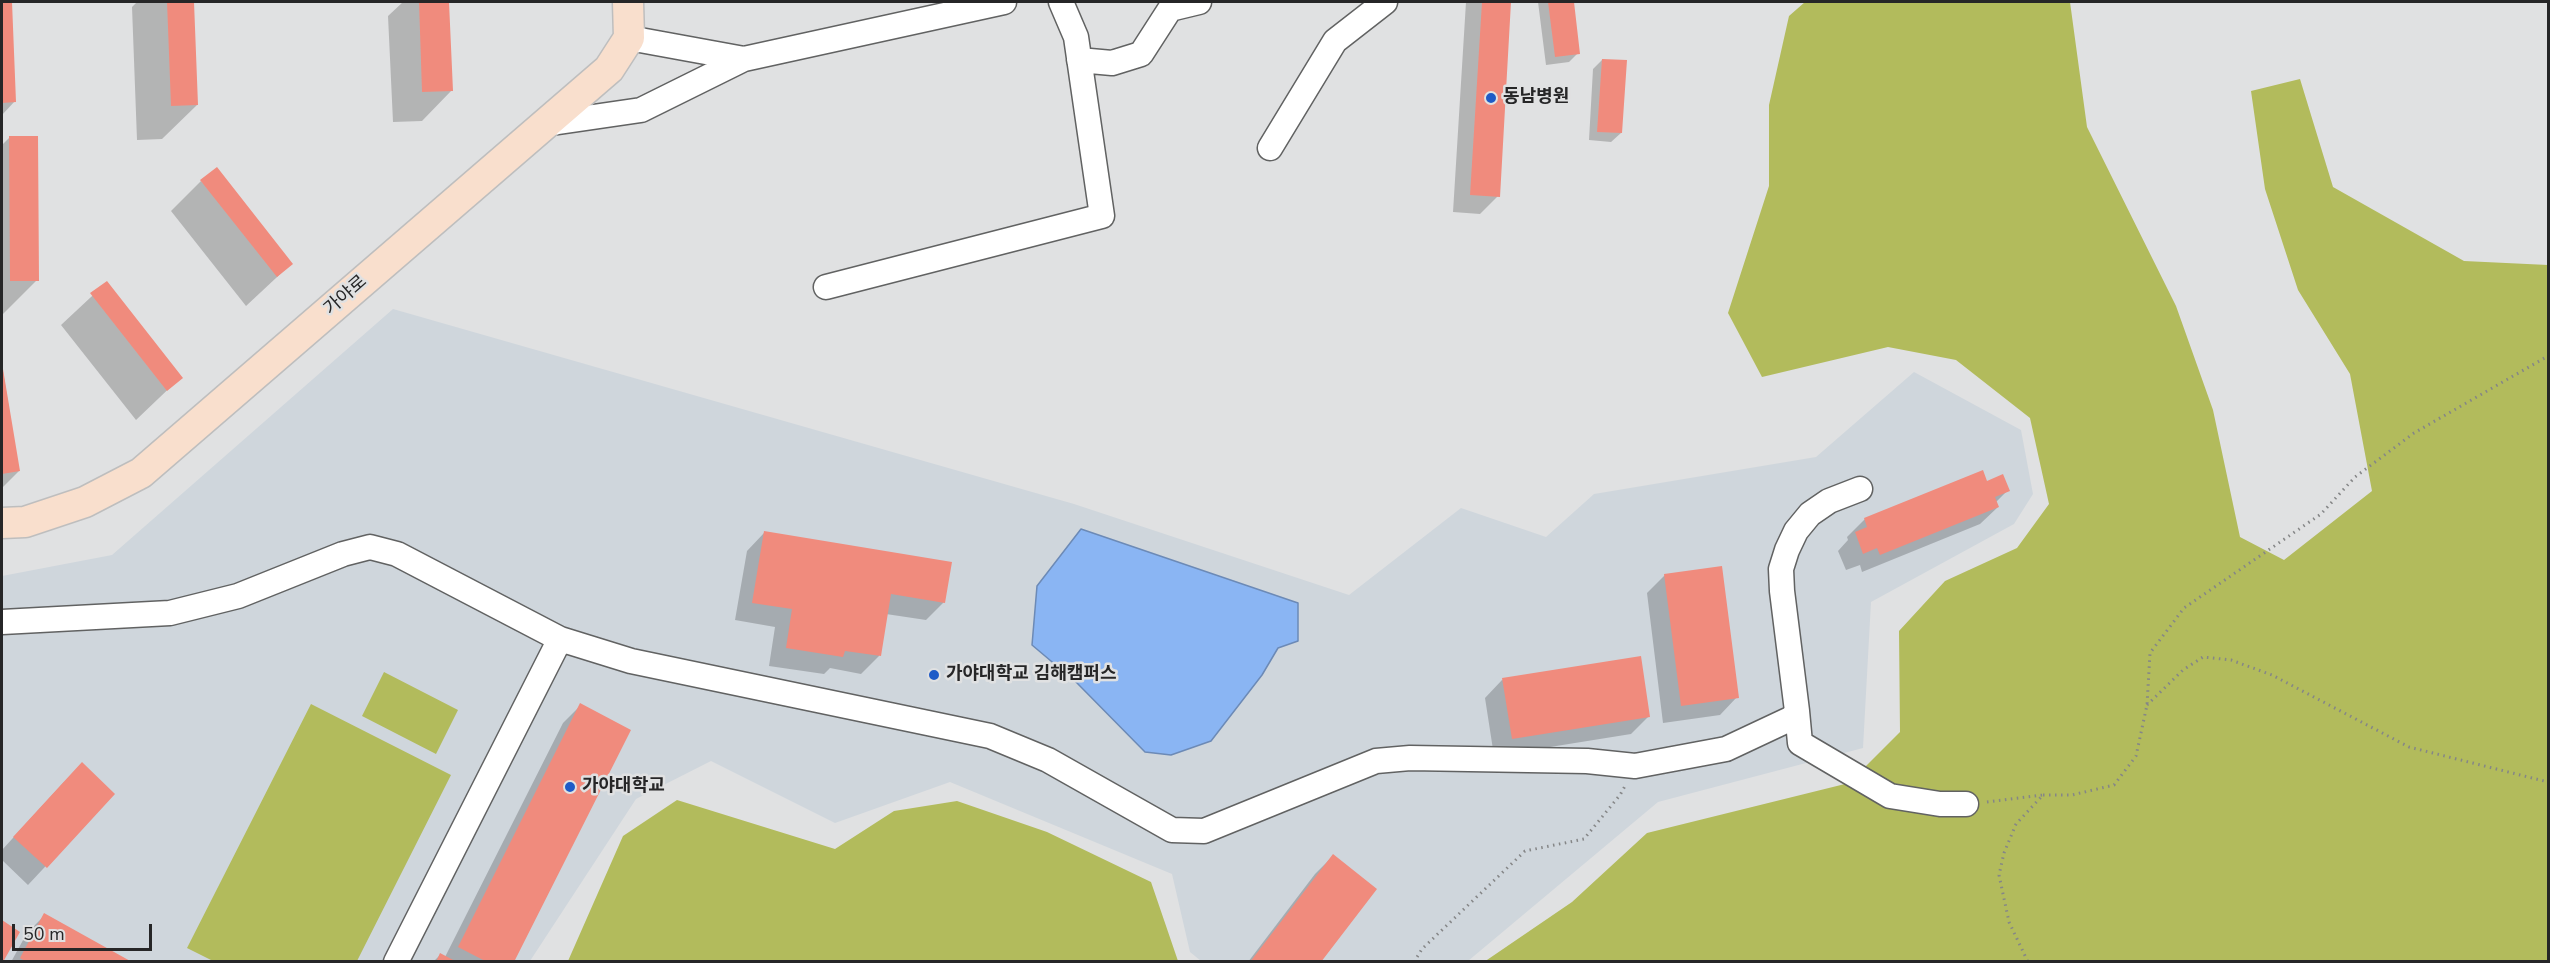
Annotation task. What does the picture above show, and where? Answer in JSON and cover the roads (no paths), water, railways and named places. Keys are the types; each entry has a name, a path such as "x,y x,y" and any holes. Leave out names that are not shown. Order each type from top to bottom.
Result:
{"main road":[{"path":"628,2 629,38"},
{"name":"가야로","path":"2,523 26,522 85,502 141,473 609,69 629,38"}],"street":[{"path":"545,124 641,110 744,59 1004,2"},
{"path":"826,287 1102,216 1076,38 1061,2"},
{"path":"1079,60 1112,63 1141,54 1170,9 1199,2"},
{"path":"1270,148 1335,41 1385,2"},
{"path":"629,38 744,59"},
{"path":"1860,489 1828,501 1810,514 1796,531 1781,569 1800,743 1890,796 1940,804 1966,804"},
{"path":"2,622 170,613 238,596 342,554 370,547 397,554 560,639 631,662 990,736 1048,760 1172,830 1204,831 1376,761 1421,758 1587,761 1635,766 1726,749 1792,718 1797,711"},
{"path":"396,962 560,639"}],"water":[{"path":"1081,529 1298,603 1298,641 1278,648 1262,675 1211,741 1171,755 1145,752 1077,683 1032,645 1037,586"}],"place":[{"name":"동남병원","path":"1491,98"},
{"name":"가야대학교 김해캠퍼스","path":"934,675"},
{"name":"가야대학교","path":"570,787"}]}
